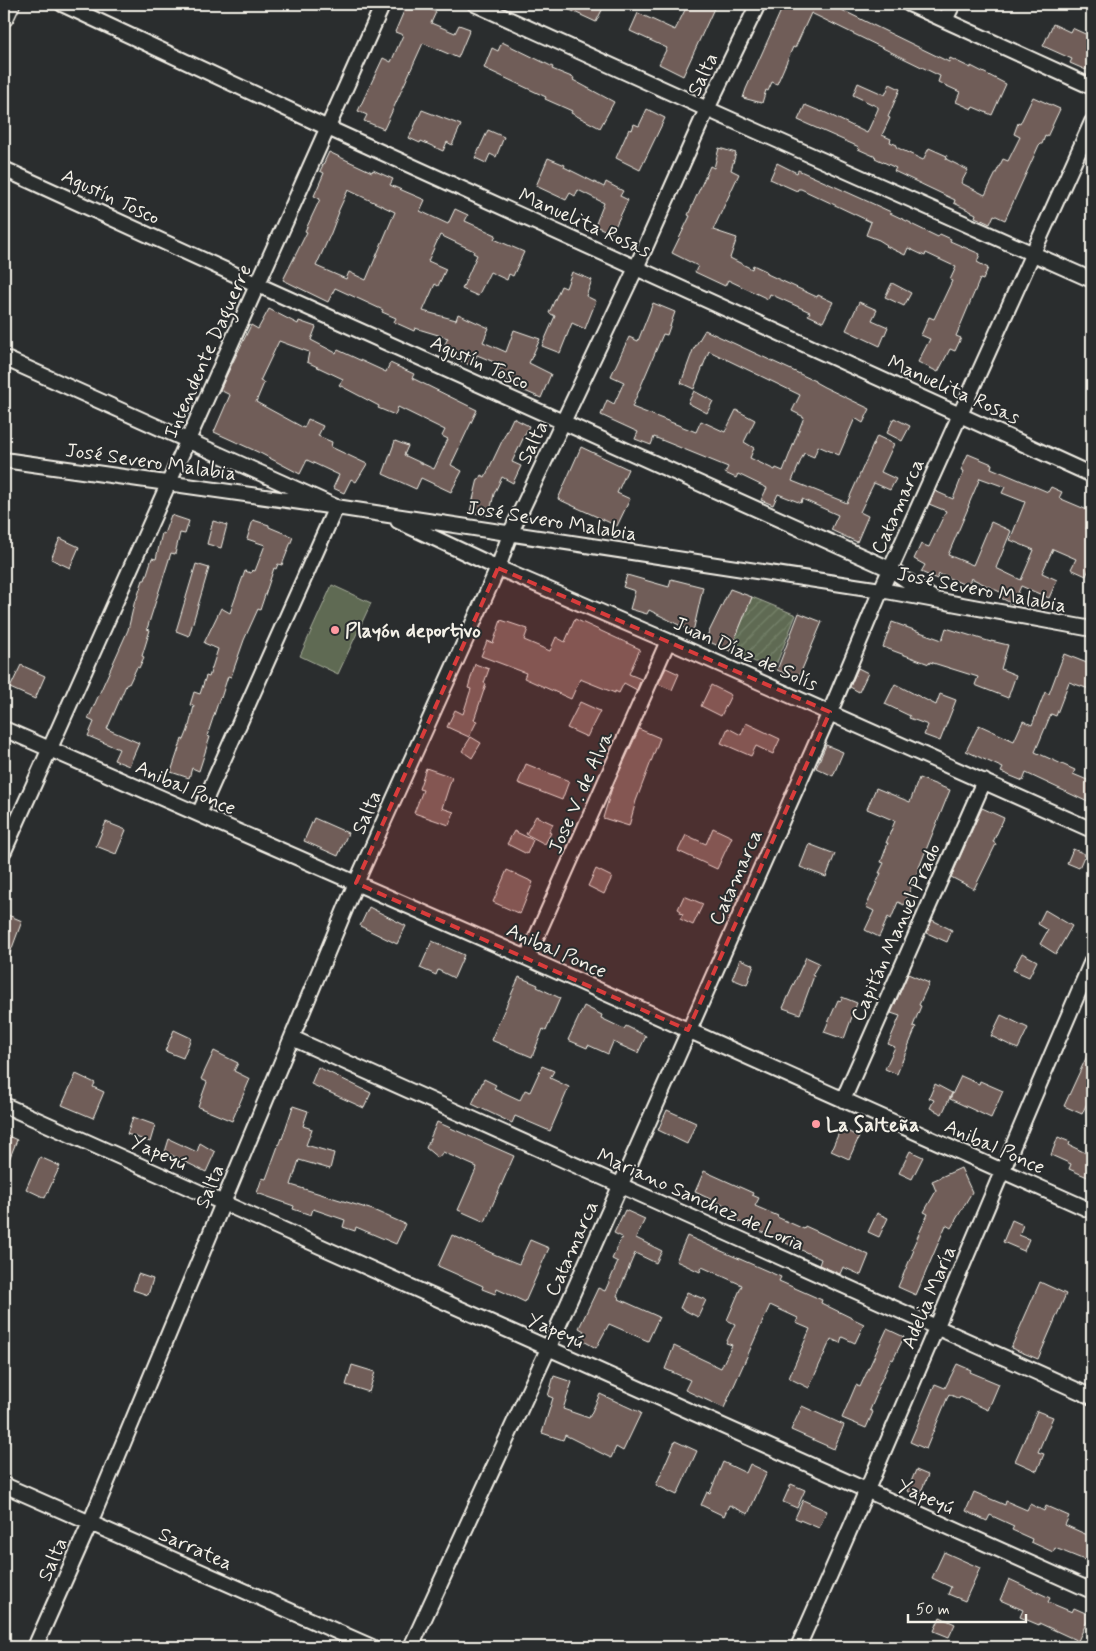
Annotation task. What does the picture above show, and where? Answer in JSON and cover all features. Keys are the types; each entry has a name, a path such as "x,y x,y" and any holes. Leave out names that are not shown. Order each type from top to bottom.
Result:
{"main road":[{"path":"4,17 10,4"}],"street":[{"name":"Manuelita Rosas","path":"62,4 328,128 1092,475"},
{"name":"Intendente Daguerre","path":"4,851 383,4"},
{"path":"475,4 707,110 1092,280"},
{"name":"Salta","path":"35,1647 90,1523 356,883 498,568 510,534 758,4"},
{"path":"909,4 1092,87"},
{"path":"945,20 953,4"},
{"name":"Catamarca","path":"411,1647 548,1349 830,712 880,590 1034,254 1092,122"},
{"name":"Agustín Tosco","path":"4,169 890,569 936,600"},
{"path":"4,358 336,507 199,814"},
{"name":"José Severo Malabia","path":"4,460 336,507 880,590 1092,630"},
{"name":"Juan Díaz de Solís","path":"383,514 498,568 668,640 1092,830"},
{"name":"Jose V. de Alva","path":"527,958 668,640"},
{"name":"Anibal Ponce","path":"4,728 527,958 1092,1211"},
{"name":"Capitán Manuel Prado","path":"843,1100 984,781"},
{"name":"Adelia María","path":"798,1647 868,1492 1002,1170 1092,961"},
{"name":"Mariano Sanchez de Loria","path":"292,1038 1092,1397"},
{"name":"Yapeyú","path":"4,1105 1092,1591"},
{"name":"Sarratea","path":"4,1485 372,1647"}],"highlighted area":[{"path":"498,568 830,712 688,1030 356,883"}],"green space":[{"name":"Playón deportivo","path":"332,585 371,603 338,674 300,656"},
{"path":"752,597 796,615 774,670 730,651"}],"building":[{"path":"407,4 417,4 436,12 431,23 455,33 459,25 470,29 458,58 423,43 384,129 364,121 367,115 358,111 383,58 391,62 403,35 395,32"},
{"path":"557,4 605,4 596,22"},
{"path":"688,4 716,4 683,76 659,64 667,48 630,31 638,13 675,30"},
{"path":"784,4 845,4 842,10 949,62 950,58 971,68 971,66 1006,84 992,115 973,107 972,109 956,102 960,92 938,82 940,76 811,13 795,48 793,47 777,84 772,82 768,91 766,90 762,103 743,98"},
{"path":"1053,24 1070,32 1072,28 1092,37 1092,56 1086,70 1070,63 1072,59 1043,46"},
{"path":"502,42 553,67 552,69 574,78 573,80 614,102 600,128 571,113 572,111 545,99 546,97 484,68 492,48 498,51"},
{"path":"858,83 885,95 890,84 900,89 882,135 891,139 890,142 897,145 896,147 923,160 929,148 947,156 946,159 968,170 961,183 985,195 1003,159 1008,161 1020,137 1014,134 1033,97 1060,109 1047,137 1045,136 1042,144 1039,145 1005,220 994,215 990,224 975,217 976,214 954,203 955,200 894,171 896,168 858,149 859,147 798,120 805,105 822,111 867,133 878,107 853,95"},
{"path":"647,109 665,118 640,170 616,158 629,129 632,130 634,124 639,126"},
{"path":"422,110 461,125 452,145 447,142 443,151 409,138"},
{"path":"488,130 504,137 496,157 490,154 486,163 475,158"},
{"path":"719,148 736,153 731,170 739,174 713,230 737,238 730,258 752,269 753,265 766,271 765,273 817,297 818,295 833,302 823,322 808,315 810,312 770,294 768,299 728,280 725,286 695,272 698,266 672,253 690,216 688,215 710,166 714,168"},
{"path":"329,152 372,172 373,170 393,179 390,185 425,200 420,211 448,224 455,209 468,215 465,221 496,235 494,239 524,252 513,276 509,274 507,280 490,272 478,296 462,289 477,255 473,253 474,251 440,235 428,261 446,269 438,286 435,284 423,311 456,320 458,314 489,328 483,342 506,352 514,330 540,339 529,363 551,374 541,398 496,376 501,365 477,355 472,366 441,352 448,338 415,328 414,331 394,322 396,318 382,312 383,310 335,288 328,302 283,280 307,232 305,231 320,199 314,196 324,173 320,171","holes":["348,190 395,212 366,280 349,272 346,279 316,266"]},
{"path":"548,158 565,165 564,167 604,187 606,182 623,191 620,196 628,200 612,233 595,226 604,203 578,190 575,196 570,193 566,200 536,186"},
{"path":"777,163 797,173 798,170 816,178 891,212 938,237 940,234 951,239 950,241 980,254 977,262 988,268 983,280 980,279 956,336 961,338 955,351 950,349 938,372 918,362 930,339 921,335 929,317 934,319 952,281 950,280 956,267 926,253 925,256 908,248 905,255 866,235 871,222 801,189 797,191 770,179"},
{"path":"572,272 592,280 586,296 596,301 585,329 572,323 560,353 542,346 555,316 549,313 561,286 566,288"},
{"path":"892,283 911,293 904,306 885,297"},
{"path":"859,302 877,310 872,320 888,327 880,346 846,330"},
{"path":"653,303 675,312 667,335 663,334 632,407 696,432 701,421 725,432 736,410 755,420 744,442 754,448 750,458 775,470 776,468 783,471 804,417 792,411 800,395 709,351 694,389 681,383 693,350 705,330 815,381 870,409 863,423 855,418 839,455 818,446 814,457 804,453 792,481 847,503 877,436 894,444 881,472 896,479 890,490 874,483 860,512 868,516 857,542 831,530 838,515 802,499 801,503 778,494 773,505 761,500 767,488 738,474 736,478 725,473 728,467 654,437 651,445 635,439 638,432 601,415 607,400 614,404 624,382 611,376 629,337 638,341"},
{"path":"269,309 298,324 299,321 316,327 311,340 336,353 338,350 386,372 390,363 414,374 412,378 477,410 451,465 462,471 451,492 421,478 416,489 383,474 395,441 408,446 404,455 434,469 448,439 442,436 445,430 398,407 395,415 378,408 379,406 339,385 343,379 307,362 309,352 279,341 260,381 264,383 256,402 304,428 308,419 323,426 318,436 332,442 331,447 367,464 356,482 351,479 344,493 333,488 339,475 307,460 300,474 214,432 230,395 220,390 251,325 258,329"},
{"path":"694,391 713,401 707,413 688,403"},
{"path":"513,418 529,426 512,462 521,466 513,483 502,477 494,494 489,516 470,512 478,479 481,475 485,477"},
{"path":"894,418 910,426 902,441 887,433"},
{"path":"581,447 628,469 617,493 630,499 617,526 558,499"},
{"path":"968,454 992,464 991,468 1048,492 1051,487 1062,492 1059,498 1092,512 1086,529 1092,532 1092,562 1086,576 1071,569 1076,559 1053,549 1042,573 1057,580 1049,598 1021,586 1013,604 999,597 1002,593 971,578 968,586 939,574 937,579 921,572 925,565 914,559 921,544 929,547 946,511 929,504 935,491 953,499 964,471 961,470","holes":["980,478 1005,487 1002,493 1025,502 1010,540 1034,550 1021,580 996,568 1011,531 991,522 973,565 948,555"]},
{"path":"171,515 189,521 185,534 180,533 175,554 171,553 147,629 150,630 142,656 144,657 129,684 127,683 107,729 139,743 129,766 114,760 119,749 88,736 94,722 88,719 128,630 135,600 143,580 145,580 152,558 156,559 162,533 164,534"},
{"path":"253,520 269,525 269,527 293,537 282,565 278,564 276,569 274,568 260,610 258,609 244,640 231,677 228,676 207,736 210,737 199,771 192,768 189,778 171,772 182,739 184,740 188,730 194,706 190,705 194,692 200,694 206,676 209,677 218,649 204,643 221,608 230,613 245,571 251,573 252,570 255,571 265,545 247,539"},
{"path":"213,521 227,525 221,548 207,544"},
{"path":"60,538 79,547 70,568 51,559"},
{"path":"196,564 209,568 189,636 176,631"},
{"path":"627,575 669,587 671,579 703,587 693,632 649,610 647,614 630,609 635,591 623,587"},
{"path":"730,589 752,597 730,651 705,640"},
{"path":"799,613 822,622 798,679 777,670"},
{"path":"575,619 640,649 629,674 641,679 637,690 624,683 619,693 615,691 615,693 580,679 571,699 524,678 526,673 481,656 487,641 493,643 501,620 528,629 524,640 550,651 556,637 565,642"},
{"path":"892,622 942,640 946,628 991,642 1008,645 1001,669 1016,675 1008,698 975,685 978,677 930,662 929,664 883,647"},
{"path":"1064,654 1092,665 1092,690 1069,682 1056,716 1051,714 1035,752 1075,770 1073,774 1092,782 1092,804 1026,773 1023,781 1001,772 1003,768 966,751 979,725 1014,741 1023,721 1032,725 1045,692 1049,694"},
{"path":"475,664 489,669 474,720 477,721 469,737 447,727 455,710 463,714 471,689 468,688"},
{"path":"21,665 45,676 35,699 10,688"},
{"path":"666,668 679,674 672,690 658,684"},
{"path":"858,668 868,673 859,692 850,687"},
{"path":"895,684 936,705 940,694 956,700 940,741 924,735 928,725 909,718 910,716 885,704"},
{"path":"711,685 731,695 721,716 701,706"},
{"path":"580,702 600,711 587,737 567,728"},
{"path":"746,723 780,739 773,754 756,746 751,756 721,743 728,728 741,735"},
{"path":"639,729 660,738 636,801 629,826 603,818 612,788"},
{"path":"471,737 481,743 472,758 462,751"},
{"path":"826,745 843,752 833,776 816,768"},
{"path":"526,764 569,781 562,800 518,783"},
{"path":"426,768 452,777 442,808 454,812 449,825 414,813 423,790 419,789"},
{"path":"919,778 950,790 904,905 898,902 891,919 888,917 879,937 865,930 874,911 866,907 881,873 879,873 884,863 881,862 888,843 886,843 895,821 867,809 876,788 910,802"},
{"path":"982,808 1004,818 993,842 996,844 974,889 951,877"},
{"path":"536,816 553,824 545,844 526,834"},
{"path":"314,818 348,833 338,856 304,841"},
{"path":"106,822 126,830 116,854 96,846"},
{"path":"713,828 732,837 717,869 678,851 686,835 706,844"},
{"path":"514,831 533,840 527,854 507,844"},
{"path":"809,844 835,854 826,877 800,867"},
{"path":"1073,849 1085,854 1079,868 1067,863"},
{"path":"596,869 612,877 604,894 588,886"},
{"path":"507,870 533,882 520,914 493,902"},
{"path":"684,896 703,904 693,925 680,919 683,914 678,909"},
{"path":"369,907 406,926 397,944 360,926"},
{"path":"1045,910 1072,926 1056,954 1040,944 1048,930 1038,924"},
{"path":"8,915 22,921 5,967 4,925"},
{"path":"932,920 952,930 947,942 927,933"},
{"path":"432,941 464,955 454,978 438,970 436,975 420,968"},
{"path":"1022,953 1037,961 1029,977 1013,970"},
{"path":"806,957 819,963 812,975 814,976 800,1014 783,1008"},
{"path":"740,959 754,965 747,985 732,979"},
{"path":"908,974 929,983 919,1005 921,1006 913,1026 916,1027 897,1074 885,1069 895,1047 888,1044 900,1016 891,1013"},
{"path":"519,977 538,985 537,987 560,998 546,1031 543,1029 532,1057 491,1040"},
{"path":"842,997 857,1003 844,1039 824,1032 838,1000 841,1001"},
{"path":"584,1006 602,1015 601,1018 624,1029 626,1026 646,1036 638,1053 613,1042 608,1054 588,1045 587,1048 568,1040"},
{"path":"1001,1015 1028,1028 1018,1049 991,1036"},
{"path":"174,1030 191,1038 183,1058 165,1051"},
{"path":"1092,1045 1092,1092 1082,1114 1064,1106"},
{"path":"214,1051 238,1063 234,1071 250,1079 232,1121 198,1107 207,1082 201,1079"},
{"path":"542,1066 554,1071 550,1078 569,1087 550,1131 515,1116 512,1123 472,1104 484,1079 496,1085 494,1088 520,1100 525,1090 530,1092"},
{"path":"318,1067 371,1093 364,1108 311,1084"},
{"path":"76,1074 95,1083 93,1087 104,1092 93,1118 62,1105"},
{"path":"961,1076 979,1084 980,1081 1003,1091 991,1118 950,1099"},
{"path":"935,1084 952,1093 942,1114 930,1108 934,1100 929,1098"},
{"path":"293,1106 308,1111 303,1126 312,1129 306,1145 334,1153 330,1169 299,1160 291,1185 373,1210 405,1224 396,1244 356,1227 355,1231 343,1227 345,1220 313,1209 311,1215 293,1209 294,1206 257,1193 262,1178 266,1179"},
{"path":"667,1110 696,1123 687,1144 658,1130"},
{"path":"133,1117 155,1125 150,1142 127,1134"},
{"path":"437,1122 514,1156 485,1222 458,1210 477,1167 443,1152 438,1158 426,1148"},
{"path":"841,1128 859,1137 849,1159 831,1151"},
{"path":"4,1134 17,1140 4,1172"},
{"path":"1058,1137 1070,1142 1069,1145 1092,1156 1092,1179 1069,1169 1071,1164 1051,1155"},
{"path":"169,1139 197,1152 200,1143 215,1152 206,1172 165,1152"},
{"path":"910,1151 923,1157 912,1179 899,1173"},
{"path":"40,1157 60,1166 45,1198 26,1189"},
{"path":"961,1168 972,1192 951,1228 946,1225 916,1295 898,1287 928,1214 924,1212 936,1191 932,1181"},
{"path":"704,1171 753,1193 752,1195 759,1198 755,1206 804,1229 805,1226 869,1255 861,1275 843,1267 840,1274 819,1265 821,1259 731,1218 734,1210 695,1192"},
{"path":"625,1210 645,1219 636,1238 662,1251 656,1263 635,1253 617,1296 619,1299 659,1317 648,1341 609,1324 596,1348 580,1339 584,1331 579,1328 598,1288 605,1291 618,1262 612,1259 622,1237 614,1233"},
{"path":"877,1213 888,1218 879,1237 868,1232"},
{"path":"1012,1220 1023,1225 1019,1235 1029,1239 1024,1251 1003,1242"},
{"path":"452,1235 519,1264 530,1240 549,1248 525,1302 497,1289 495,1294 482,1289 483,1286 438,1266"},
{"path":"687,1236 781,1277 779,1281 822,1300 821,1303 864,1324 855,1343 842,1337 840,1343 831,1339 809,1388 789,1378 810,1329 796,1323 798,1318 770,1305 724,1408 685,1390 690,1380 665,1369 674,1346 721,1368 732,1345 726,1343 735,1324 727,1320 742,1285 702,1267 700,1272 676,1261"},
{"path":"138,1274 153,1279 148,1295 133,1290"},
{"path":"1040,1282 1066,1294 1038,1359 1011,1348"},
{"path":"687,1292 706,1300 698,1317 680,1308"},
{"path":"887,1329 904,1337 893,1360 891,1359 875,1394 877,1394 870,1410 873,1412 866,1428 842,1418 856,1385 860,1387"},
{"path":"957,1364 971,1370 970,1372 999,1384 988,1410 949,1394 926,1449 910,1442 935,1384 945,1388"},
{"path":"352,1365 375,1372 369,1392 346,1385"},
{"path":"554,1376 572,1382 563,1409 589,1418 600,1394 641,1413 623,1451 616,1447 611,1458 565,1435 563,1440 542,1433 553,1398 548,1396"},
{"path":"802,1406 844,1425 834,1449 791,1430"},
{"path":"1037,1411 1053,1417 1038,1452 1044,1454 1037,1471 1015,1461"},
{"path":"675,1441 697,1451 677,1495 656,1485"},
{"path":"723,1462 746,1473 750,1464 767,1472 748,1514 729,1505 724,1516 701,1505 707,1492 710,1493"},
{"path":"916,1470 928,1475 919,1496 907,1491"},
{"path":"791,1484 805,1490 797,1508 783,1502"},
{"path":"974,1492 1005,1505 1006,1501 1027,1510 1030,1504 1044,1511 1046,1506 1069,1516 1065,1525 1092,1537 1092,1563 1055,1548 1053,1552 1031,1542 1032,1539 1012,1530 1014,1526 990,1515 987,1521 966,1511"},
{"path":"803,1500 827,1511 819,1528 795,1518"},
{"path":"944,1552 980,1568 965,1601 948,1594 951,1587 932,1578"},
{"path":"1009,1579 1050,1598 1048,1602 1072,1612 1074,1608 1090,1615 1078,1641 1039,1623 1039,1625 1020,1617 1023,1610 1000,1600"},
{"path":"940,1617 955,1624 949,1637 934,1631"}],"place":[{"name":"Playón deportivo","path":"335,630"},
{"name":"La Salteña","path":"816,1124"}]}
